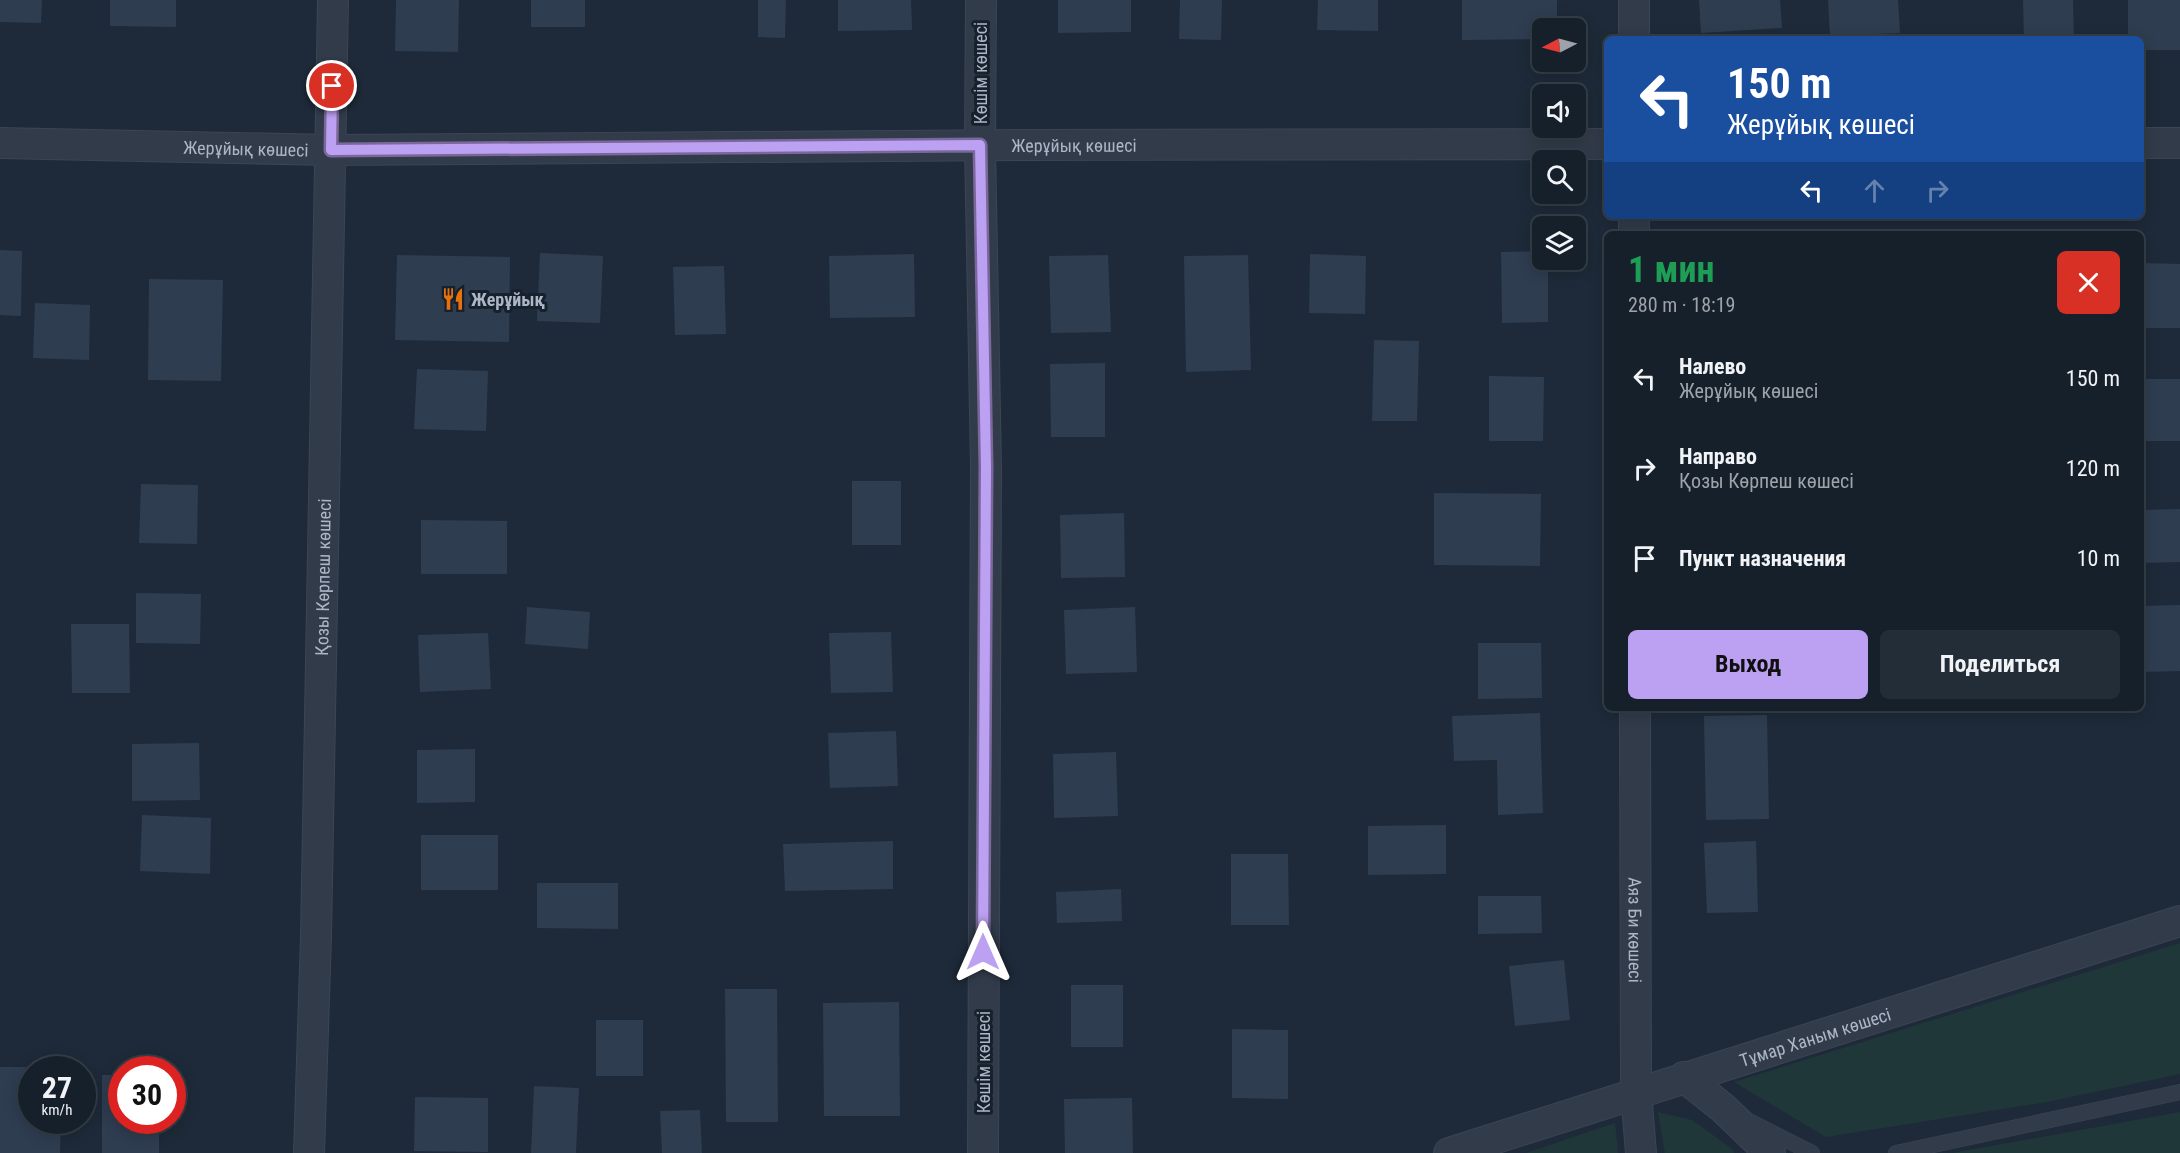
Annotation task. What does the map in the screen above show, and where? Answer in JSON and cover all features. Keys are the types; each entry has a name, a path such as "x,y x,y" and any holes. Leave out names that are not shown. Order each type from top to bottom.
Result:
{"street":[{"name":"Қозы Көрпеш көшесі","path":"309,1153 316,925 333,0"},
{"name":"Көшім көшесі","path":"981,0 980,145 986,467 983,1153"},
{"path":"1634,0 1634,36"},
{"name":"Жерұйық көшесі","path":"0,143 331,150 980,145 1604,144"},
{"path":"2144,143 2180,143"},
{"name":"Аяз Би көшесі","path":"1635,711 1636,1092 1641,1153"},
{"name":"Тұмар Ханым көшесі","path":"1449,1153 2180,921"},
{"path":"1684,1077 1723,1108 1770,1153"}],"lane":[{"path":"1896,1153 2180,1092"},
{"path":"1723,1108 1812,1153"}],"green space":[{"path":"2180,943 2180,1074 2047,1102 1826,1137 1734,1082"},
{"path":"1658,1112 1692,1120 1731,1148 1734,1153 1665,1153"},
{"path":"2180,1112 2180,1153 1953,1153"},
{"path":"1615,1123 1618,1153 1526,1153"}],"building":[{"path":"0,0 42,0 41,23 0,22"},
{"path":"110,0 176,0 176,27 110,26"},
{"path":"396,0 459,0 458,52 395,51"},
{"path":"531,0 585,0 585,27 531,27"},
{"path":"758,0 786,0 785,38 758,37"},
{"path":"838,0 911,0 912,30 838,31"},
{"path":"1058,0 1131,0 1131,32 1058,33"},
{"path":"1180,0 1222,0 1221,40 1179,39"},
{"path":"1318,0 1378,0 1378,31 1317,30"},
{"path":"1462,0 1557,0 1557,18 1532,18 1532,39 1462,40"},
{"path":"1699,0 1780,0 1782,28 1701,33"},
{"path":"1828,0 1898,0 1900,33 1830,36"},
{"path":"2023,0 2073,0 2074,36 2024,36"},
{"path":"2128,0 2180,0 2180,50 2144,50 2144,36 2128,36"},
{"path":"0,250 22,251 21,316 0,315"},
{"path":"1532,251 1532,270 1548,270 1548,322 1502,323 1501,252"},
{"path":"540,253 603,256 600,323 537,321"},
{"path":"914,254 915,317 830,318 829,256"},
{"path":"1310,254 1366,256 1365,314 1309,313"},
{"path":"397,255 510,257 509,342 395,340"},
{"path":"1108,255 1111,332 1051,333 1049,256"},
{"path":"1248,255 1251,370 1186,372 1184,256"},
{"path":"2144,263 2180,264 2180,328 2144,328"},
{"path":"724,266 726,334 675,335 673,267"},
{"path":"149,279 223,280 221,381 148,380"},
{"path":"35,303 90,305 89,360 33,358"},
{"path":"1374,340 1419,341 1417,421 1372,421"},
{"path":"1105,363 1105,437 1051,437 1050,364"},
{"path":"417,369 488,371 486,431 414,429"},
{"path":"1489,376 1544,377 1543,441 1489,441"},
{"path":"2144,379 2180,379 2180,441 2144,441"},
{"path":"852,481 901,481 901,545 852,545"},
{"path":"141,484 198,485 197,544 139,543"},
{"path":"1434,493 1541,494 1540,566 1434,565"},
{"path":"2180,509 2180,562 2144,563 2144,510"},
{"path":"1124,513 1125,577 1061,578 1060,515"},
{"path":"421,520 507,521 507,574 421,574"},
{"path":"136,593 201,594 200,644 136,643"},
{"path":"2180,605 2180,671 2144,672 2144,606"},
{"path":"527,607 590,612 588,649 525,644"},
{"path":"1135,607 1137,672 1066,674 1064,610"},
{"path":"71,624 129,624 130,693 72,693"},
{"path":"891,632 893,692 831,693 829,633"},
{"path":"488,633 491,689 420,692 418,635"},
{"path":"1478,643 1541,643 1542,698 1478,699"},
{"path":"1540,713 1543,813 1498,815 1497,760 1454,761 1452,716"},
{"path":"1767,715 1769,819 1706,820 1704,716"},
{"path":"896,731 898,786 830,788 828,733"},
{"path":"199,743 200,800 132,801 132,744"},
{"path":"475,749 475,802 417,803 417,750"},
{"path":"1116,752 1118,816 1054,818 1053,754"},
{"path":"142,815 211,818 210,874 140,871"},
{"path":"1446,825 1446,874 1368,875 1368,826"},
{"path":"421,835 498,835 498,890 421,890"},
{"path":"893,841 893,889 785,891 783,844"},
{"path":"1756,841 1758,912 1707,913 1704,843"},
{"path":"1231,854 1288,854 1289,925 1231,925"},
{"path":"537,883 618,883 618,929 537,928"},
{"path":"1121,889 1122,921 1057,923 1056,892"},
{"path":"1478,896 1541,896 1542,933 1478,934"},
{"path":"1564,960 1570,1020 1515,1026 1509,966"},
{"path":"1071,985 1123,985 1123,1047 1071,1047"},
{"path":"725,989 777,989 778,1122 726,1122"},
{"path":"899,1002 900,1116 824,1116 823,1003"},
{"path":"596,1020 643,1020 643,1076 596,1076"},
{"path":"1232,1029 1288,1030 1288,1099 1232,1098"},
{"path":"0,1067 18,1067 18,1134 61,1134 60,1153 0,1153"},
{"path":"102,1075 108,1075 108,1134 159,1134 159,1153 102,1153"},
{"path":"534,1086 579,1088 576,1153 531,1153"},
{"path":"415,1097 488,1098 488,1152 414,1151"},
{"path":"1132,1098 1133,1153 1065,1153 1064,1099"},
{"path":"700,1110 702,1153 662,1153 660,1111"}],"place":[{"name":"Жерұйық","path":"453,299"}],"route":[{"path":"332,86 331,150 980,145 986,467 983,952"}]}
